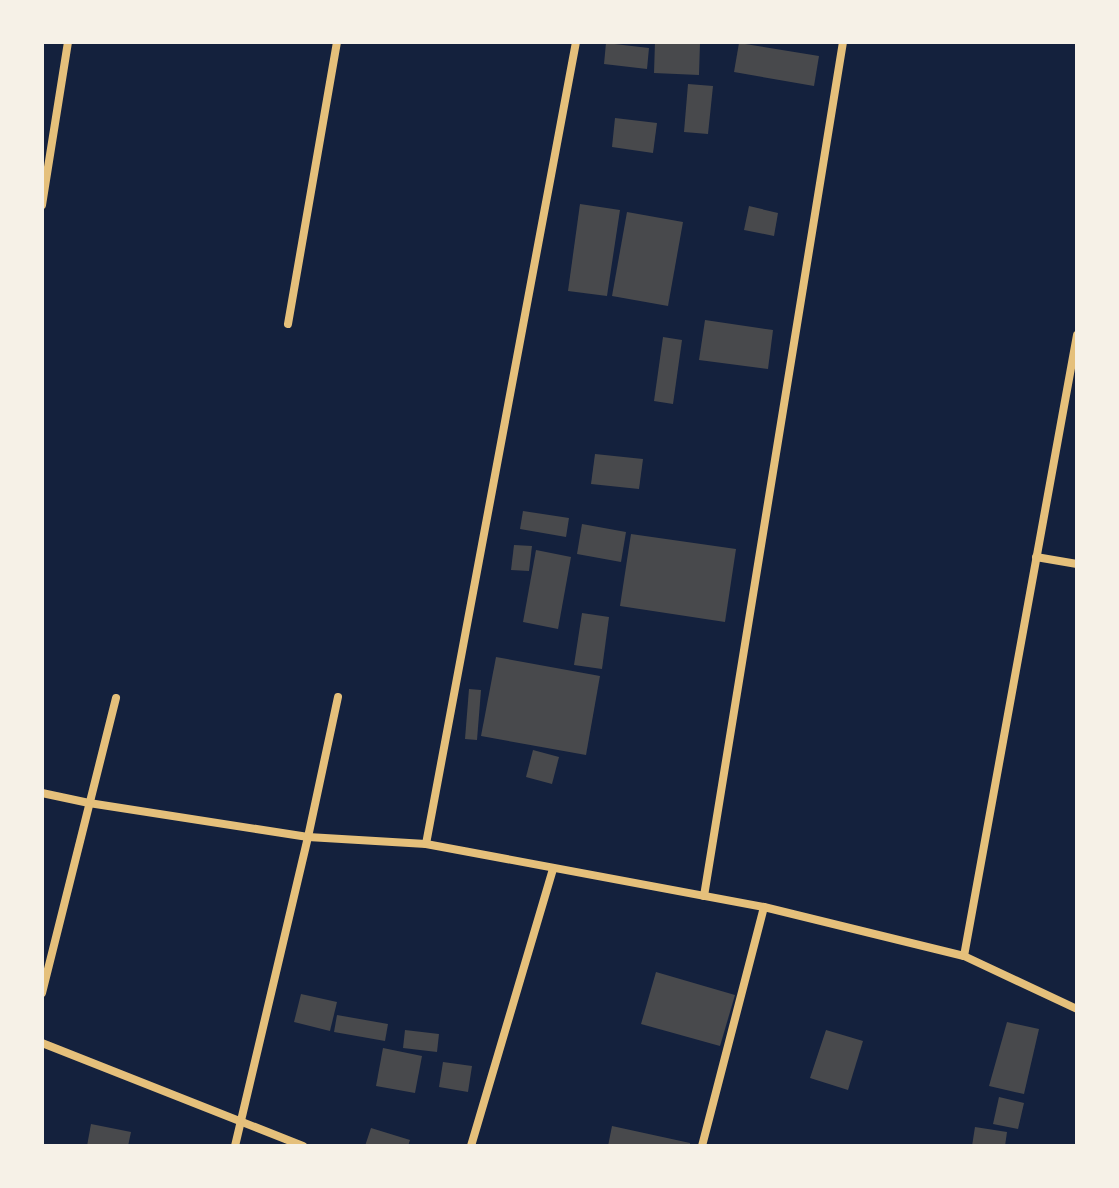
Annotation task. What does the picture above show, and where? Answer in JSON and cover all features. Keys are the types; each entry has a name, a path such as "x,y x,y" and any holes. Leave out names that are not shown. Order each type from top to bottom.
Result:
{"street":[{"path":"42,205 68,42"},
{"path":"288,324 337,42"},
{"path":"426,844 576,42"},
{"path":"704,896 843,42"},
{"path":"964,956 1077,335"},
{"path":"1036,557 1077,564"},
{"path":"235,1146 338,697"},
{"path":"42,993 116,698"},
{"path":"42,793 308,837 426,844 764,907 964,956 1077,1009"},
{"path":"471,1146 553,869"},
{"path":"702,1146 764,907"},
{"path":"42,1043 303,1146"}],"building":[{"path":"655,42 700,42 699,75 654,73"},
{"path":"606,43 649,48 647,69 604,64"},
{"path":"739,43 819,56 814,86 734,72"},
{"path":"688,84 713,86 708,134 684,132"},
{"path":"615,118 657,123 653,153 612,147"},
{"path":"580,204 620,210 607,296 568,291"},
{"path":"749,206 778,213 774,236 744,230"},
{"path":"627,212 683,222 668,306 612,296"},
{"path":"705,320 773,330 768,369 699,360"},
{"path":"663,337 682,340 673,404 654,401"},
{"path":"595,454 643,459 639,489 591,484"},
{"path":"523,511 569,518 566,537 520,529"},
{"path":"582,524 626,532 621,562 577,554"},
{"path":"631,534 736,549 725,622 620,606"},
{"path":"514,545 532,546 529,571 511,570"},
{"path":"536,550 571,557 558,629 523,622"},
{"path":"582,613 609,617 602,669 574,665"},
{"path":"496,657 600,676 586,755 481,736"},
{"path":"469,689 481,690 477,740 465,739"},
{"path":"533,750 559,757 552,784 526,777"},
{"path":"656,972 735,995 720,1046 641,1024"},
{"path":"301,994 337,1002 330,1031 294,1022"},
{"path":"337,1015 388,1024 385,1041 334,1032"},
{"path":"1007,1022 1039,1029 1024,1094 989,1086"},
{"path":"405,1030 439,1034 437,1052 403,1048"},
{"path":"826,1030 863,1041 848,1090 810,1078"},
{"path":"383,1048 422,1056 415,1093 376,1086"},
{"path":"443,1062 472,1066 468,1092 439,1087"},
{"path":"999,1097 1024,1103 1018,1129 993,1124"},
{"path":"91,1124 131,1132 128,1146 87,1146"},
{"path":"612,1126 690,1143 690,1146 608,1146"},
{"path":"975,1127 1007,1132 1005,1146 972,1146"},
{"path":"371,1128 410,1140 408,1146 365,1146"}]}
